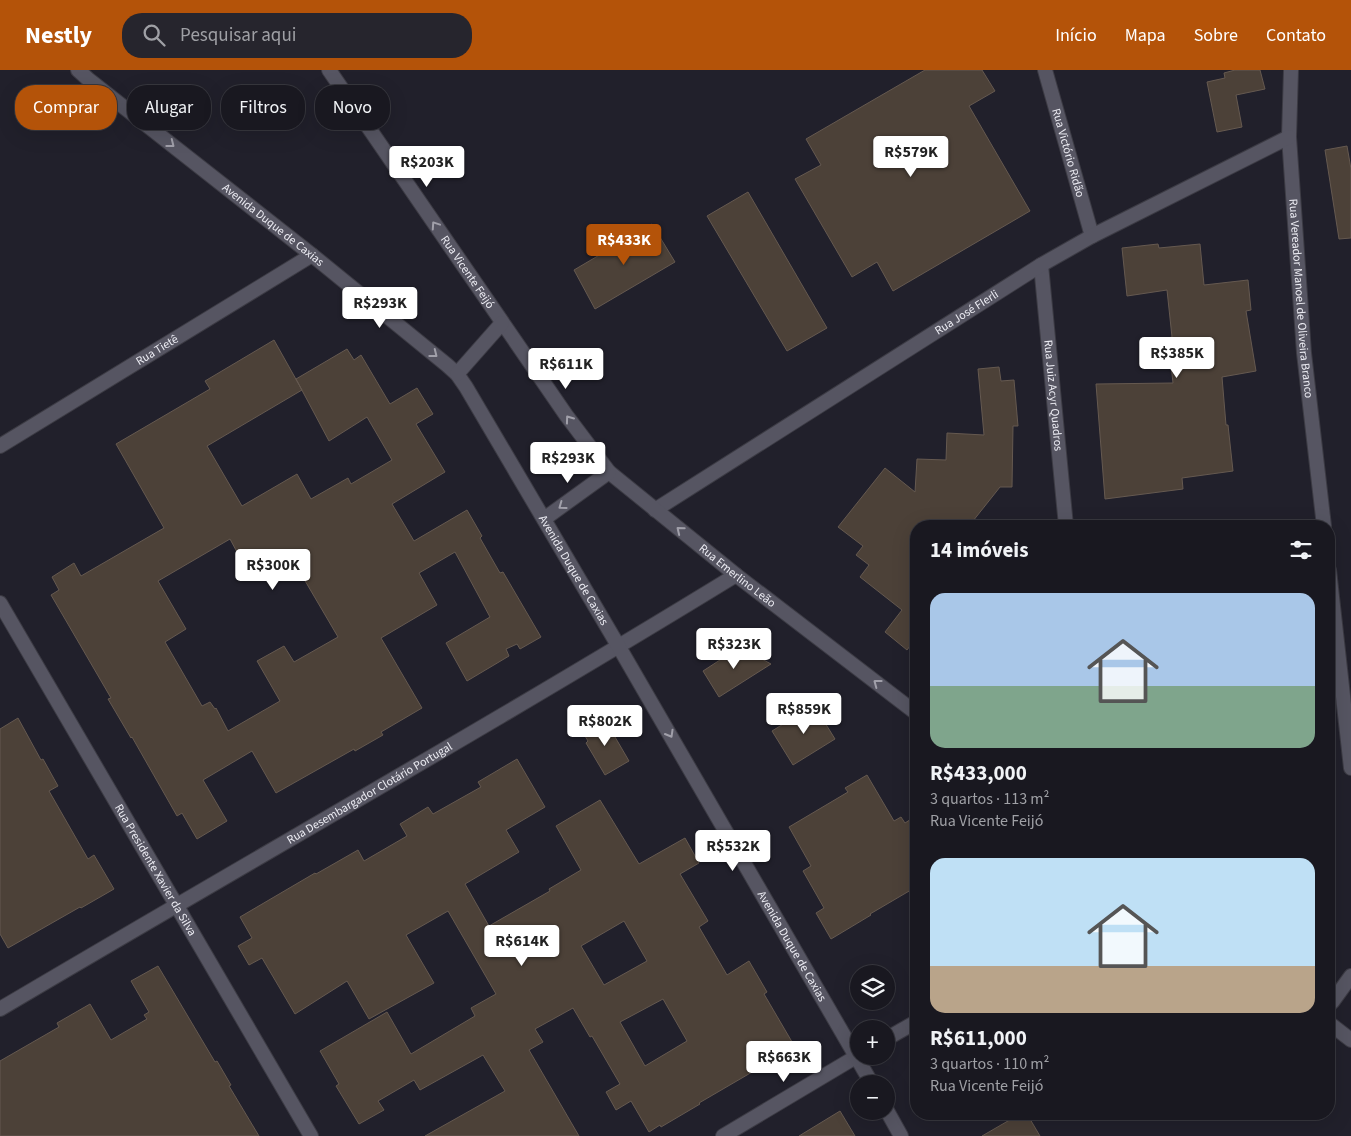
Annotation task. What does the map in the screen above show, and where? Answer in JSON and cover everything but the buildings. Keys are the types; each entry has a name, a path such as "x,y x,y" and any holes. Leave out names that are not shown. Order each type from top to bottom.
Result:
{"street":[{"name":"Rua Vicente Feijó","path":"329,70 566,415 609,472"},
{"name":"Rua Victório Ridão","path":"1045,70 1092,236"},
{"name":"Rua Vereador Manoel de Oliveira Branco","path":"1291,70 1289,137 1304,353 1323,520"},
{"name":"Avenida Duque de Caxias","path":"82,71 312,254 457,374 544,519 850,1044"},
{"name":"Rua José FIerli","path":"655,510 1041,265 1092,236 1289,137"},
{"name":"Rua Tietê","path":"0,446 312,254"},
{"name":"Rua Juiz Acyr Quadros","path":"1041,265 1065,520"},
{"path":"457,374 502,322"},
{"path":"544,519 609,472"},
{"name":"Rua Emerlino Leão","path":"609,472 736,575 910,708"},
{"name":"Rua Desembargador Clotário Portugal","path":"0,1009 619,647 736,575"},
{"name":"Rua Presidente Xavier da Silva","path":"0,603 311,1136"},
{"path":"1335,624 1351,768"},
{"path":"1335,998 1351,976"},
{"path":"895,1034 910,1025"},
{"path":"1335,1028 1351,1040"},
{"path":"723,1136 850,1060"},
{"path":"893,1120 902,1136"}]}
